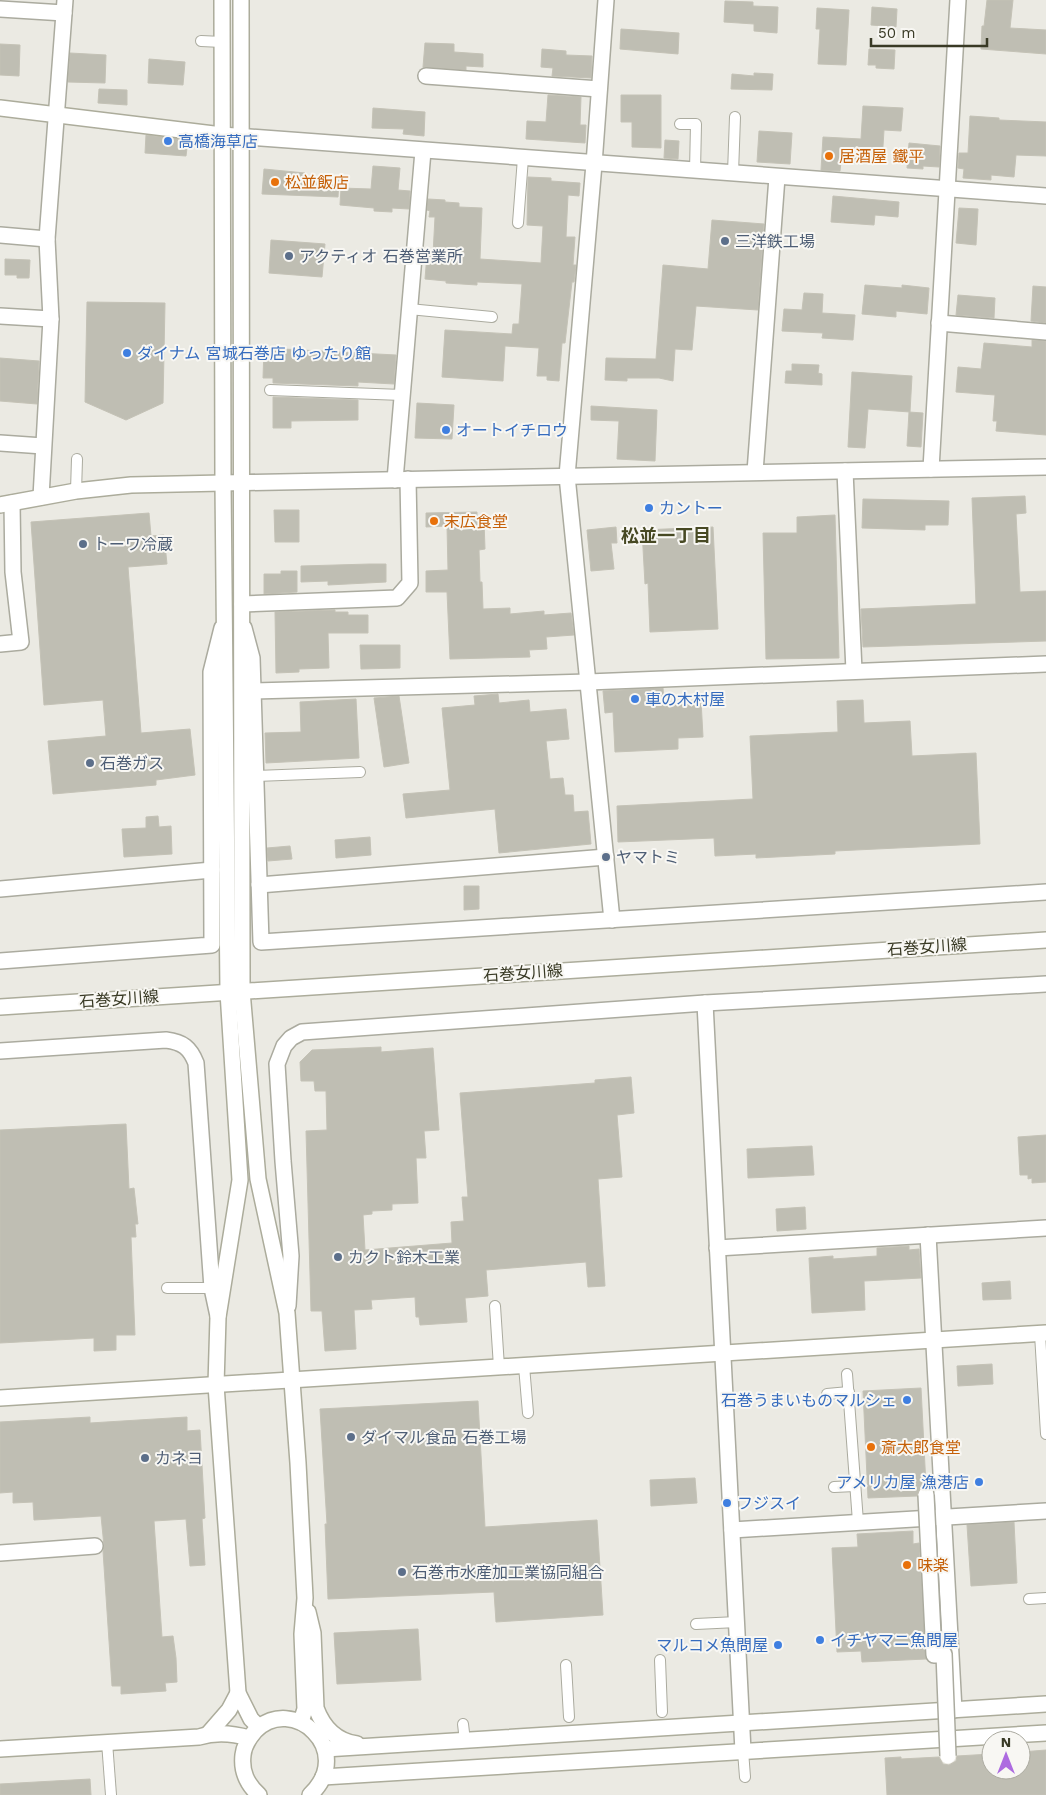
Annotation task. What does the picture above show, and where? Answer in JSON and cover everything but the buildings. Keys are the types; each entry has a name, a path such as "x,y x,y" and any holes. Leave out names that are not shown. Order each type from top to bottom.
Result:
{"street":[{"path":"222,0 225,616 240,1180 218,1317 216,1385 238,1693 251,1719 250,1738 242,1764 245,1777 259,1795"},
{"path":"241,0 242,612 235,991 258,1179 287,1313 305,1598 302,1634 305,1708 301,1722"},
{"path":"606,0 567,476 612,920"},
{"path":"931,469 958,0"},
{"path":"0,9 65,7 47,239 51,319 41,497"},
{"path":"426,76 600,88"},
{"path":"0,108 242,137 1046,196"},
{"path":"242,612 397,598 410,583 402,480 402,395 423,151"},
{"path":"755,472 777,177"},
{"path":"0,235 47,239"},
{"path":"223,315 241,315"},
{"path":"0,316 51,319"},
{"path":"940,323 1046,332"},
{"path":"0,443 43,446"},
{"path":"0,644 21,642 6,504 76,491 131,485 1046,467"},
{"path":"845,471 854,671"},
{"path":"242,612 252,658 261,942 1046,892"},
{"path":"0,961 212,945 211,672 225,616"},
{"path":"253,691 588,682 1046,664"},
{"path":"259,885 606,857"},
{"path":"0,889 212,870"},
{"name":"石巻女川線","path":"0,1007 1046,940"},
{"path":"287,1313 292,1256 282,1161 277,1064 284,1046 291,1038 302,1032 705,1003 1046,984"},
{"path":"705,1003 743,1751"},
{"path":"0,1051 166,1040 177,1041 192,1052 196,1063 212,1288 218,1317"},
{"path":"718,1248 1046,1228"},
{"path":"928,1235 954,1710"},
{"path":"0,1398 1043,1333"},
{"path":"926,1495 934,1655 944,1654 948,1756"},
{"path":"732,1530 1046,1511"},
{"path":"0,1553 95,1546"},
{"path":"305,1598 313,1633 316,1708 319,1718 335,1736 350,1743 376,1746"},
{"path":"209,1733 229,1710 238,1693"},
{"path":"325,1749 465,1742 1046,1704"},
{"path":"250,1738 272,1720 287,1719 301,1722 312,1729 320,1738 325,1749 327,1764 324,1778 310,1795"},
{"path":"0,1749 199,1736 209,1733 250,1738"},
{"path":"324,1778 1046,1733"}],"lane":[{"path":"201,41 222,42"},
{"path":"733,174 735,117"},
{"path":"680,124 696,124 695,171"},
{"path":"518,223 523,158"},
{"path":"410,309 492,317"},
{"path":"270,390 402,395"},
{"path":"76,491 77,459"},
{"path":"256,776 360,772"},
{"path":"167,1288 212,1288"},
{"path":"495,1306 499,1367"},
{"path":"1043,1333 1046,1434"},
{"path":"524,1366 528,1413"},
{"path":"847,1374 858,1522"},
{"path":"827,1394 849,1392"},
{"path":"834,1487 855,1486"},
{"path":"1029,1599 1046,1598"},
{"path":"696,1624 737,1622"},
{"path":"660,1660 662,1712"},
{"path":"566,1665 569,1717"},
{"path":"463,1724 465,1742"},
{"path":"107,1742 111,1795"},
{"path":"743,1751 745,1777"}],"place":[{"name":"高橋海草店","path":"168,141"},
{"name":"居酒屋 鐵平","path":"829,156"},
{"name":"松並飯店","path":"275,182"},
{"name":"三洋鉄工場","path":"725,241"},
{"name":"アクティオ 石巻営業所","path":"289,256"},
{"name":"ダイナム 宮城石巻店 ゆったり館","path":"127,353"},
{"name":"オートイチロウ","path":"446,430"},
{"name":"カントー","path":"649,508"},
{"name":"末広食堂","path":"434,521"},
{"name":"トーワ冷蔵","path":"83,544"},
{"name":"車の木村屋","path":"635,699"},
{"name":"石巻ガス","path":"90,763"},
{"name":"ヤマトミ","path":"606,857"},
{"name":"カクト鈴木工業","path":"338,1257"},
{"name":"石巻うまいものマルシェ","path":"907,1400"},
{"name":"ダイマル食品 石巻工場","path":"351,1437"},
{"name":"斎太郎食堂","path":"871,1447"},
{"name":"カネヨ","path":"145,1458"},
{"name":"アメリカ屋 漁港店","path":"979,1482"},
{"name":"フジスイ","path":"727,1503"},
{"name":"味楽","path":"907,1565"},
{"name":"石巻市水産加工業協同組合","path":"402,1572"},
{"name":"イチヤマニ魚問屋","path":"820,1640"},
{"name":"マルコメ魚問屋","path":"778,1645"}],"district":[{"name":"松並一丁目","path":"666,535"}]}
